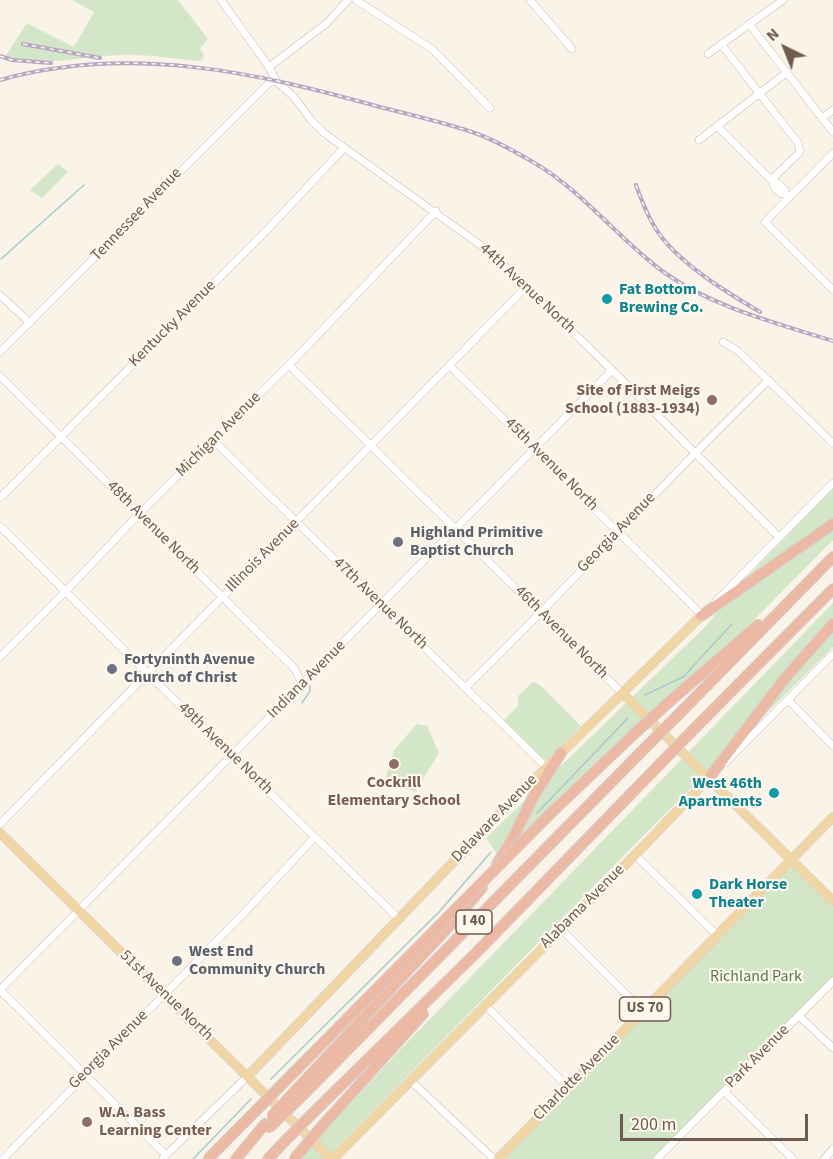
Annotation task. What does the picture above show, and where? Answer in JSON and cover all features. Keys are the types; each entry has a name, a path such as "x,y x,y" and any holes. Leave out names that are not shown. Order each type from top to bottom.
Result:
{"highway":[{"path":"701,616 833,524"},
{"name":"I 40","path":"237,1159 299,1092 679,714 833,557"},
{"name":"I 40","path":"268,1159 477,952 833,589"},
{"path":"208,1159 549,815 632,736 742,637 790,601"},
{"path":"708,777 786,677 833,624"},
{"path":"299,1092 480,891 512,840 533,797 561,753"},
{"path":"294,1159 477,952"}],"main road":[{"name":"Delaware Avenue","path":"248,1076 473,841 701,616"},
{"name":"46th Avenue North","path":"623,694 833,901"},
{"name":"Alabama Avenue","path":"332,1159 635,855 708,777"},
{"name":"Charlotte Avenue","path":"496,1159 833,817"},
{"name":"51st Avenue North","path":"0,833 332,1159"}],"street":[{"name":"44th Avenue North","path":"221,0 269,67 276,81 294,97 324,133 436,211 490,252 612,369 779,537"},
{"path":"269,67 327,23 348,0"},
{"path":"356,0 432,49 490,108"},
{"path":"530,0 572,49"},
{"path":"708,54 783,0"},
{"path":"749,24 833,132"},
{"path":"721,44 798,143 800,152 772,181"},
{"path":"699,140 786,73"},
{"name":"Tennessee Avenue","path":"0,352 269,83 276,81"},
{"path":"822,118 833,110"},
{"path":"717,126 772,181 774,187 787,196"},
{"name":"Kentucky Avenue","path":"0,498 267,230 344,148"},
{"path":"833,153 787,196 765,222 833,290"},
{"name":"Michigan Avenue","path":"0,657 289,365 436,211"},
{"name":"Illinois Avenue","path":"0,824 526,287"},
{"path":"0,295 30,323"},
{"path":"0,310 8,303"},
{"path":"723,342 738,351 833,443"},
{"name":"46th Avenue North","path":"289,365 623,694"},
{"name":"45th Avenue North","path":"450,366 701,616"},
{"name":"Indiana Avenue","path":"0,990 381,606 612,369"},
{"name":"48th Avenue North","path":"0,376 294,668 303,684"},
{"name":"Georgia Avenue","path":"466,687 695,451 769,380"},
{"name":"47th Avenue North","path":"214,441 546,767"},
{"name":"Delaware Avenue","path":"701,616 833,483"},
{"name":"49th Avenue North","path":"0,526 399,919"},
{"name":"Alabama Avenue","path":"708,777 720,769 833,654"},
{"path":"788,700 833,746"},
{"name":"Georgia Avenue","path":"3,1159 315,837"},
{"path":"635,855 717,935"},
{"path":"561,929 643,1011"},
{"name":"Park Avenue","path":"657,1159 833,981"},
{"path":"0,990 164,1157"},
{"path":"485,1005 568,1088"},
{"path":"799,1016 833,1048"},
{"name":"Delaware Avenue","path":"164,1157 248,1076"},
{"path":"411,1081 496,1159"},
{"path":"724,1092 793,1159"},
{"path":"824,1159 833,1149"}],"green space":[{"path":"72,0 178,0 208,39 200,48 204,57 200,61 121,55 34,61 5,57 27,23 74,47 94,12"},
{"path":"58,164 68,172 42,198 30,190"},
{"path":"833,489 833,540 735,639 614,745 498,856 486,838 707,625 739,585"},
{"path":"833,603 833,647 641,838 326,1159 299,1159 400,1050"},
{"path":"533,682 540,685 580,725 546,761 504,720 518,706 518,696"},
{"path":"417,724 427,726 439,753 415,792 385,780 394,750"},
{"name":"Richland Park","path":"791,859 833,901 833,981 657,1159 498,1159"}],"waterway":[{"path":"1,259 84,185"},
{"path":"645,695 683,677 732,624"},
{"path":"302,703 310,691 310,686"},
{"path":"537,813 628,718"},
{"path":"271,1079 439,912 491,852"},
{"path":"193,1159 251,1099"}],"railway":[{"path":"23,44 100,58"},
{"path":"0,56 12,60 51,63"},
{"path":"0,80 48,69 96,64 144,63 192,67 286,83 461,128 503,146 551,174 585,201 648,260 684,285 746,313 833,341"},
{"path":"636,185 652,223 670,246 693,268 760,312"}],"place":[{"name":"Fat Bottom Brewing Co.","path":"607,299"},
{"name":"Site of First Meigs School (1883-1934)","path":"712,400"},
{"name":"Highland Primitive Baptist Church","path":"398,542"},
{"name":"Fortyninth Avenue Church of Christ","path":"112,669"},
{"name":"Cockrill Elementary School","path":"394,764"},
{"name":"West 46th Apartments","path":"774,793"},
{"name":"Dark Horse Theater","path":"697,894"},
{"name":"West End Community Church","path":"177,961"},
{"name":"W.A. Bass Learning Center","path":"87,1122"}]}
